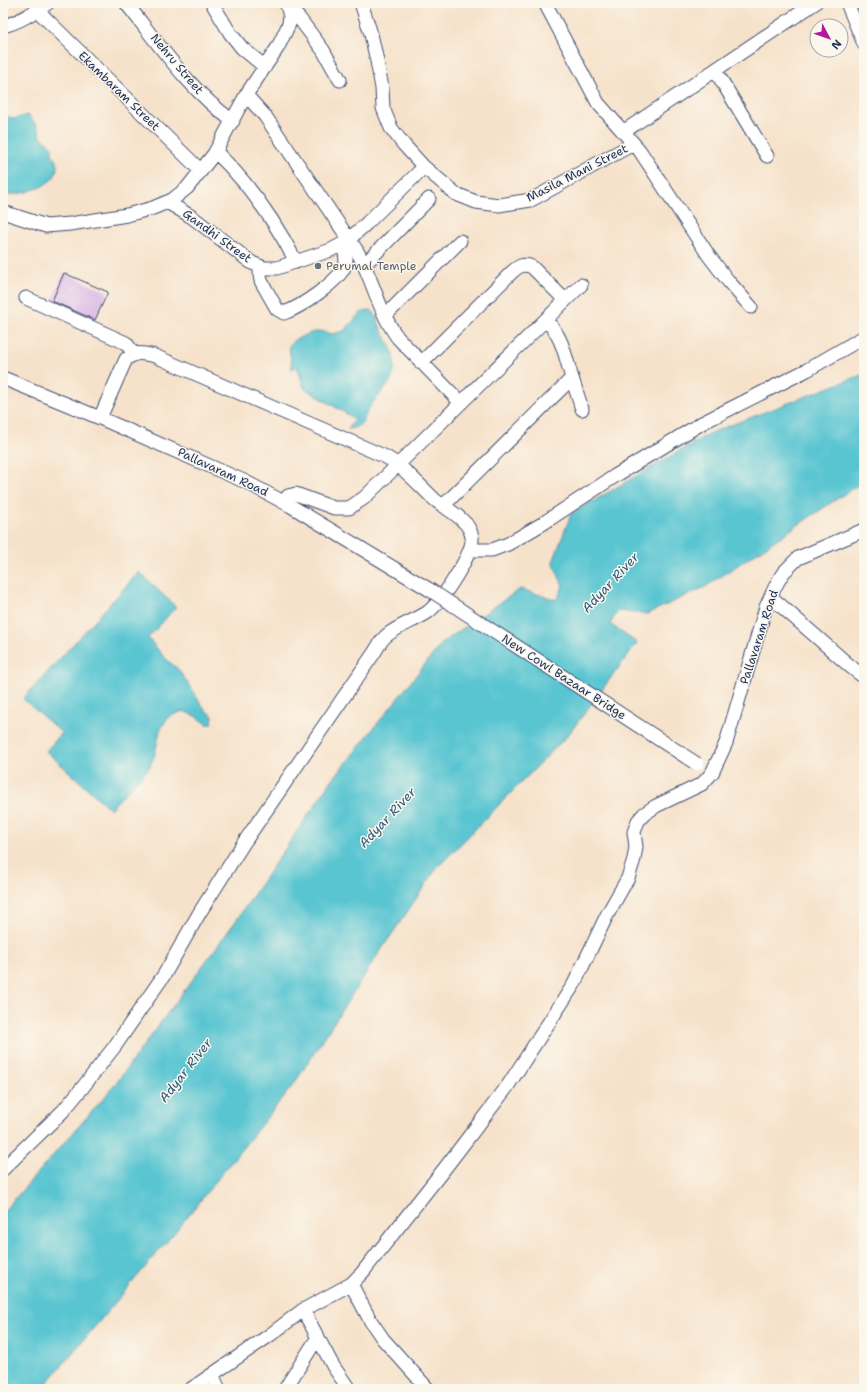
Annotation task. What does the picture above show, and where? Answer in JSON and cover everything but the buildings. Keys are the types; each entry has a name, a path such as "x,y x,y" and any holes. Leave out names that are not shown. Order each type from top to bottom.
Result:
{"street":[{"name":"Nehru Street","path":"126,3 176,65 206,98 221,113 232,121"},
{"path":"212,3 230,33 242,48 265,67"},
{"path":"545,3 598,103 644,157 709,256 752,308"},
{"path":"623,132 816,3"},
{"path":"848,3 864,44"},
{"name":"Masila Mani Street","path":"363,4 377,61 382,88 383,108 391,128 424,167 456,194 476,202 499,205 531,200 633,144"},
{"path":"3,26 12,24 42,7"},
{"name":"Ekambaram Street","path":"42,7 201,171"},
{"path":"3,212 46,226 70,224 127,215 153,208 180,194 216,152 246,95 278,47 289,24 287,8"},
{"path":"287,8 299,18 324,50 340,80"},
{"path":"715,70 766,156"},
{"path":"246,95 265,116 346,242 365,264 390,328 461,403"},
{"path":"216,152 250,188 282,234 296,262"},
{"name":"Gandhi Street","path":"167,202 192,217 252,263 262,267 276,268 331,250 346,242 424,167"},
{"path":"365,264 430,199"},
{"path":"385,316 460,241"},
{"path":"262,267 260,275 262,281 277,310 284,313 290,311 322,291 337,278 345,266 347,258 346,242"},
{"path":"422,363 512,272 520,266 527,265 540,273 565,300"},
{"path":"284,502 288,496 296,494 334,508 349,508 364,498 581,285"},
{"path":"26,298 126,343 134,354"},
{"path":"546,320 554,328 560,338 582,409"},
{"path":"470,550 492,550 508,544 702,423 807,370 864,337"},
{"path":"3,1168 68,1105 115,1046 164,974 200,912 244,844 385,637 397,628 413,621 429,611 435,605 463,564 470,550 472,537 469,528 464,521 443,506 398,464 371,450 155,356 142,353 134,354 126,359 100,418"},
{"name":"Pallavaram Road","path":"3,378 100,418 246,482 284,502 430,590"},
{"path":"443,506 572,378"},
{"name":"Pallavaram Road","path":"712,773 726,743 766,606 776,584 798,558 864,530"},
{"name":"New Cowl Bazaar Bridge","path":"430,590 712,773"},
{"path":"771,597 864,677"},
{"path":"191,1389 270,1335 303,1310 351,1284 362,1273 507,1087 574,984 607,915 628,878 634,859 636,847 634,832 638,821 644,814 656,806 702,784 712,773"},
{"path":"351,1284 370,1320 383,1339 428,1389"},
{"path":"303,1310 333,1366 349,1389"},
{"path":"285,1389 318,1337"},
{"path":"212,1375 219,1389"}],"water":[{"path":"3,115 14,119 28,115 37,126 41,137 52,147 52,153 58,165 54,177 43,186 23,193 3,195"},
{"path":"371,310 377,317 389,343 394,361 393,374 389,384 372,404 362,422 353,428 348,429 355,419 304,388 297,366 292,369 289,346 294,340 310,333 321,331 332,334 344,331 360,313"},
{"name":"Adyar River","path":"864,374 864,481 705,587 647,614 618,611 610,624 637,643 568,735 437,868 379,953 294,1084 175,1232 42,1389 3,1389 3,1212 110,1091 235,922 332,780 443,642 520,589 557,600 563,586 553,562 571,514 710,433"},
{"path":"139,572 176,607 148,638 165,658 179,670 205,710 213,716 212,724 209,725 195,716 183,711 168,717 160,730 155,754 149,768 110,809 46,751 62,733 23,699"}],"place":[{"name":"Perumal Temple","path":"318,266"}]}
